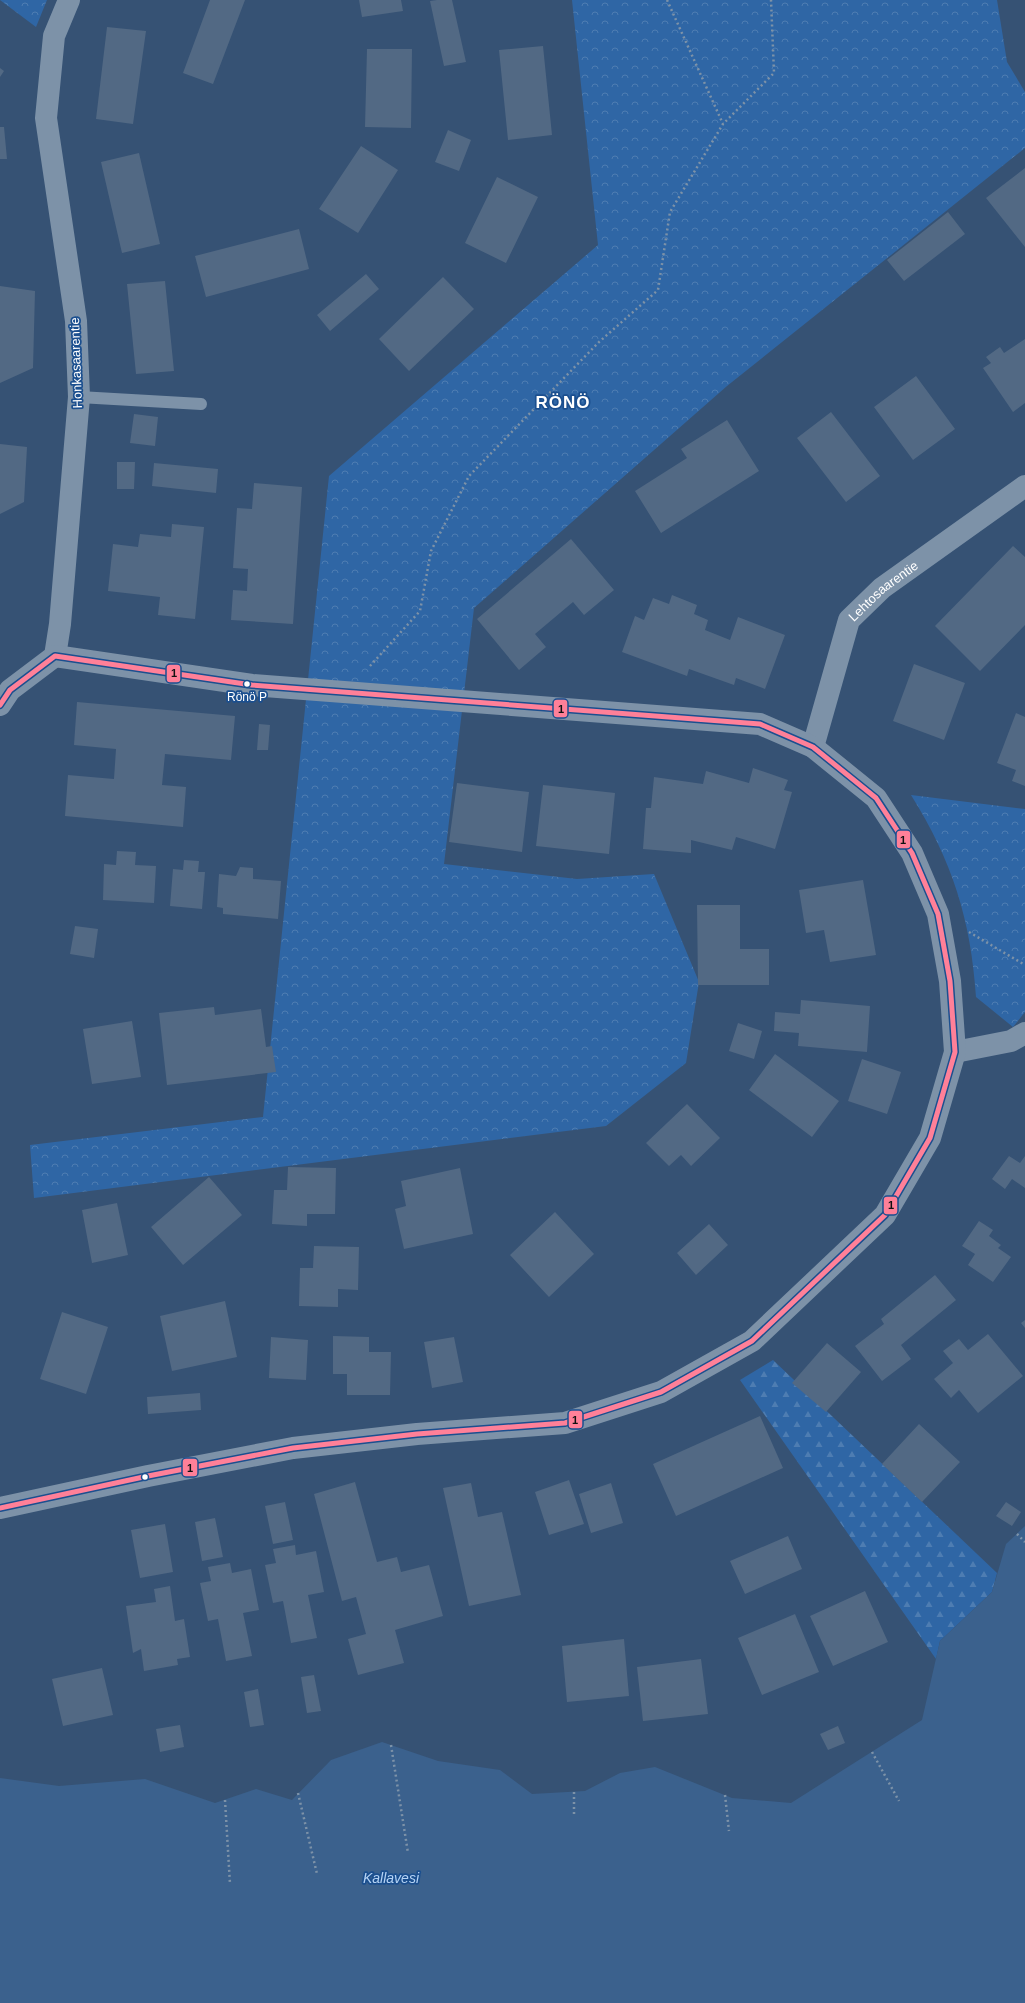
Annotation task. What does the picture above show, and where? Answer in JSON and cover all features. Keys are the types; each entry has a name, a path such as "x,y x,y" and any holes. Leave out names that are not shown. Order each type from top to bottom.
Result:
{"street":[{"name":"Honkasaarentie","path":"55,656 60,624 79,397 76,321 46,118 54,36 69,0"},
{"name":"Lehtosaarentie","path":"814,747 849,620 882,588 1025,486"},
{"path":"0,705 10,690 55,656 252,685 760,724 814,747 876,798 912,853 938,914 950,981 955,1052 930,1138 885,1215 752,1341 661,1392 565,1423 417,1434 293,1448 148,1476 0,1508"},
{"path":"955,1052 1011,1041 1025,1033"}],"lane":[{"path":"79,397 201,404"}],"path":[{"path":"667,0 723,124"},
{"path":"368,667 420,611 431,551 470,476 599,342 658,290 670,212 723,124 774,73 771,0"},
{"path":"938,914 1025,965"},
{"path":"1017,1534 1025,1542"},
{"path":"391,1745 408,1853"},
{"path":"872,1752 900,1800"},
{"path":"574,1792 574,1814"},
{"path":"298,1793 317,1874"},
{"path":"725,1795 729,1831"},
{"path":"225,1800 230,1884"}],"green space":[{"path":"0,0 47,0 36,27"},
{"path":"572,0 997,0 1007,62 1025,92 1025,148 727,386 474,608 444,864 577,879 654,874 699,982 686,1063 606,1126 34,1198 30,1145 263,1117 329,476 598,245"},
{"path":"911,795 1025,809 1025,1012 1013,1027 976,997 970,942 957,892 938,843"},
{"path":"773,1360 997,1573 992,1592 940,1641 936,1659 740,1380"}],"water":[{"name":"Kallavesi","path":"1025,1526 1025,2003 0,2003 0,1778 59,1786 145,1779 215,1803 256,1789 292,1800 331,1760 382,1742 438,1761 500,1770 532,1794 585,1791 620,1773 655,1767 732,1798 791,1803 922,1720 940,1641 992,1592 1006,1544"}],"building":[{"path":"210,0 245,0 213,84 183,73"},
{"path":"359,0 401,0 403,11 362,17"},
{"path":"452,0 466,62 444,66 430,1"},
{"path":"107,27 146,31 133,124 96,119"},
{"path":"543,46 552,135 508,140 499,50"},
{"path":"367,49 412,49 411,128 365,127"},
{"path":"0,68 4,71 0,77"},
{"path":"0,127 4,127 7,159 0,159"},
{"path":"448,130 471,140 459,171 435,162"},
{"path":"361,146 398,170 358,233 319,209"},
{"path":"139,153 160,244 122,253 101,162"},
{"path":"1025,168 1025,247 986,198"},
{"path":"497,177 538,197 506,263 465,243"},
{"path":"948,212 965,234 904,281 887,260"},
{"path":"299,229 309,269 206,297 195,256"},
{"path":"366,274 379,289 330,331 317,315"},
{"path":"443,277 474,309 409,371 379,339"},
{"path":"165,281 174,371 136,374 127,284"},
{"path":"0,286 35,291 33,368 0,383"},
{"path":"1025,339 1025,403 1013,412 983,368 991,363 986,357 1000,347 1004,353"},
{"path":"916,376 955,429 913,460 874,407"},
{"path":"831,412 880,476 846,502 797,438"},
{"path":"134,414 158,417 155,446 130,443"},
{"path":"727,420 759,471 661,533 635,491 687,458 681,449"},
{"path":"0,444 27,447 24,502 0,514"},
{"path":"117,462 135,462 134,489 117,489"},
{"path":"154,463 218,469 216,493 152,486"},
{"path":"254,483 302,487 293,624 231,620 233,590 247,591 248,569 233,568 237,508 252,509"},
{"path":"172,524 204,527 195,619 158,615 160,597 108,591 113,544 138,547 140,534 171,537"},
{"path":"571,539 614,590 584,615 573,602 535,634 546,647 519,670 477,619"},
{"path":"1013,546 1025,557 1025,625 980,671 935,626"},
{"path":"672,595 697,605 694,614 708,620 705,630 730,640 738,617 785,635 765,689 736,678 734,685 689,669 687,676 622,652 635,616 644,620 653,598 669,604"},
{"path":"914,664 965,683 944,740 893,721"},
{"path":"77,702 235,716 231,760 165,754 162,785 186,787 183,827 65,816 68,775 114,779 116,749 74,745"},
{"path":"1016,713 1025,717 1025,786 1012,781 1016,770 997,763"},
{"path":"259,724 270,725 268,750 257,750"},
{"path":"753,768 788,780 784,790 792,792 775,849 736,837 732,850 691,840 691,853 643,849 646,808 651,808 654,777 703,784 706,771 749,783"},
{"path":"457,783 529,792 522,852 449,842"},
{"path":"543,785 615,793 609,854 536,846"},
{"path":"117,851 136,852 135,865 156,866 154,903 103,900 104,864 116,865"},
{"path":"184,860 199,861 198,872 205,872 202,909 170,906 173,869 183,870"},
{"path":"240,867 253,868 253,879 281,881 278,919 223,914 223,908 217,907 219,874 236,876"},
{"path":"863,880 876,955 830,962 824,930 806,933 799,890"},
{"path":"697,905 740,905 740,949 769,949 769,985 698,985"},
{"path":"75,926 98,929 94,958 70,954"},
{"path":"801,1000 870,1006 867,1052 798,1046 799,1033 774,1031 775,1012 800,1014"},
{"path":"214,1007 215,1015 261,1009 266,1047 272,1046 276,1072 167,1085 159,1013"},
{"path":"132,1021 141,1077 92,1084 83,1029"},
{"path":"738,1023 762,1031 754,1059 729,1051"},
{"path":"775,1054 839,1101 812,1137 749,1090"},
{"path":"862,1059 901,1072 887,1114 848,1101"},
{"path":"687,1104 720,1138 691,1166 681,1155 669,1166 646,1143"},
{"path":"1009,1156 1020,1163 1025,1156 1025,1188 1012,1179 1005,1189 992,1179"},
{"path":"288,1167 336,1168 335,1214 307,1214 307,1226 272,1224 274,1190 287,1190"},
{"path":"460,1168 473,1234 404,1249 395,1209 406,1206 401,1181"},
{"path":"209,1177 242,1215 183,1265 151,1227"},
{"path":"117,1203 128,1255 92,1263 82,1210"},
{"path":"555,1212 594,1254 549,1297 510,1255"},
{"path":"979,1221 993,1230 989,1236 1001,1245 998,1248 1011,1257 993,1282 968,1265 975,1254 962,1246"},
{"path":"709,1224 728,1245 696,1275 677,1253"},
{"path":"314,1246 359,1247 358,1290 338,1289 338,1307 299,1306 300,1268 313,1268"},
{"path":"935,1275 956,1300 901,1345 911,1359 882,1381 855,1346 884,1324 881,1319"},
{"path":"225,1301 237,1357 172,1371 160,1316"},
{"path":"62,1312 108,1327 86,1394 40,1379"},
{"path":"1025,1320 1025,1328 1021,1323"},
{"path":"988,1334 1023,1376 978,1413 959,1390 951,1398 934,1379 953,1363 943,1351 959,1339 968,1350"},
{"path":"333,1336 369,1337 369,1352 391,1352 390,1395 347,1395 347,1374 333,1374"},
{"path":"271,1337 308,1340 306,1380 269,1378"},
{"path":"454,1337 463,1382 432,1388 424,1342"},
{"path":"827,1343 861,1372 826,1412 792,1383"},
{"path":"200,1393 201,1410 148,1414 147,1397"},
{"path":"760,1416 783,1468 676,1516 653,1464"},
{"path":"919,1424 960,1462 922,1502 882,1464"},
{"path":"569,1480 584,1524 549,1535 535,1492"},
{"path":"355,1482 377,1562 397,1557 401,1572 429,1565 443,1616 395,1630 404,1663 358,1675 348,1639 366,1634 356,1597 342,1601 314,1494"},
{"path":"471,1483 478,1517 502,1512 521,1595 469,1606 443,1488"},
{"path":"611,1483 623,1523 591,1533 579,1494"},
{"path":"285,1502 293,1540 273,1544 265,1506"},
{"path":"1006,1502 1021,1512 1012,1526 996,1516"},
{"path":"215,1518 223,1557 202,1561 195,1522"},
{"path":"165,1524 173,1572 140,1578 131,1530"},
{"path":"788,1536 802,1569 745,1594 730,1561"},
{"path":"295,1545 296,1555 316,1551 324,1592 308,1595 317,1638 291,1643 283,1601 273,1603 265,1565 276,1563 273,1549"},
{"path":"230,1563 232,1573 251,1569 259,1610 243,1613 252,1656 226,1661 218,1619 208,1621 200,1583 211,1581 208,1567"},
{"path":"170,1586 175,1621 184,1619 190,1657 177,1659 178,1665 144,1671 141,1649 133,1653 126,1606 156,1602 154,1589"},
{"path":"865,1591 888,1642 833,1666 810,1616"},
{"path":"795,1614 819,1672 762,1695 738,1638"},
{"path":"624,1639 629,1696 567,1702 562,1646"},
{"path":"701,1659 708,1714 643,1721 637,1667"},
{"path":"102,1668 113,1715 63,1726 52,1679"},
{"path":"314,1675 321,1711 307,1713 301,1677"},
{"path":"258,1689 264,1725 250,1727 244,1692"},
{"path":"180,1725 184,1747 160,1752 156,1729"},
{"path":"838,1726 845,1743 828,1750 820,1734"}],"transit line":[{"name":"1","path":"0,705 10,690 55,656 252,685 760,724 813,747 876,798 912,853 938,914 950,981 955,1052 930,1138 885,1215 752,1341 661,1392 565,1423 417,1434 293,1448 148,1476 0,1508"}],"place":[{"name":"Rönö P","path":"247,684"}],"district":[{"name":"RÖNÖ","path":"563,402"}]}
